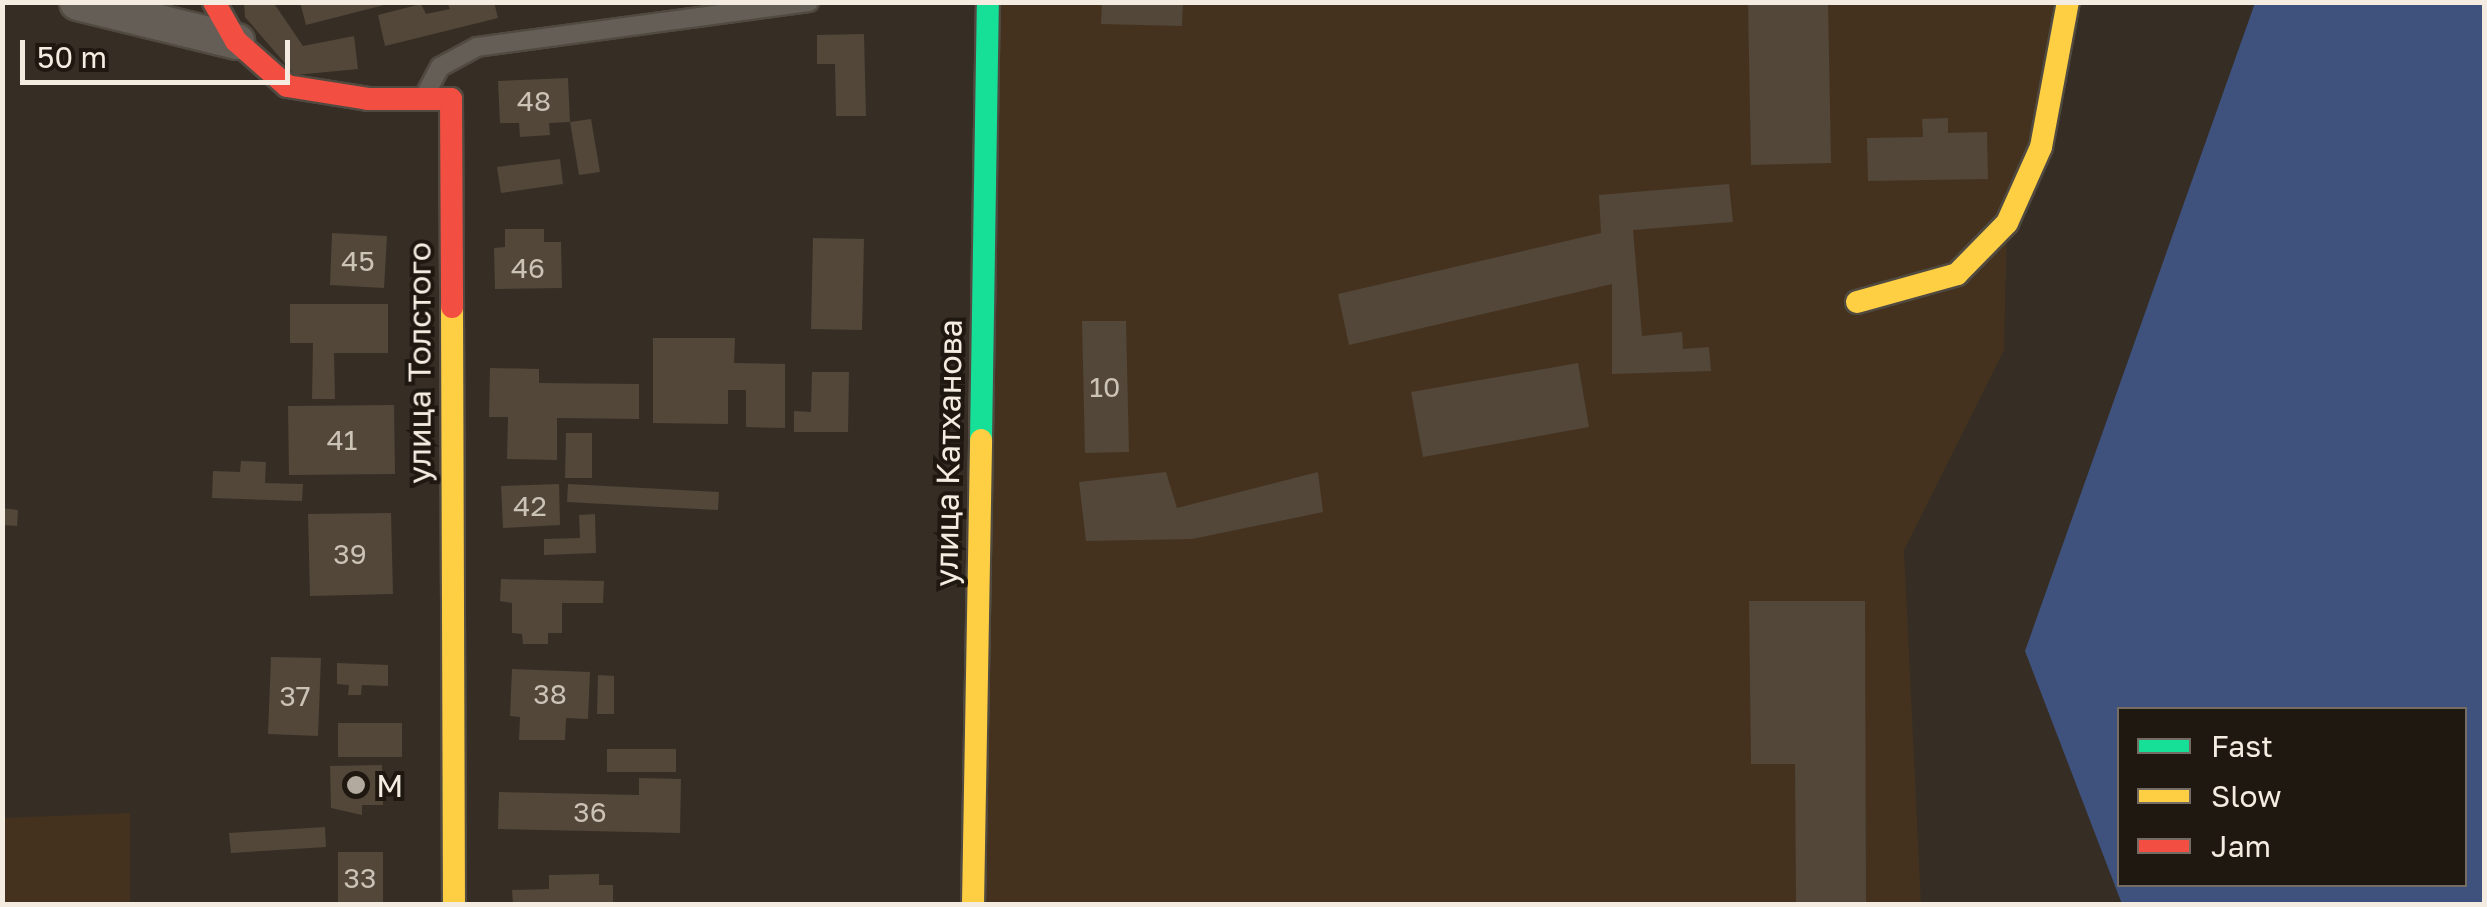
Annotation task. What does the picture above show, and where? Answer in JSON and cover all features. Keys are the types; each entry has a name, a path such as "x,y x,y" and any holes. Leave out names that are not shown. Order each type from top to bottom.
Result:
{"street":[{"path":"78,2 236,41"},
{"path":"214,2 236,41 287,86 422,99"},
{"name":"улица Катханова","path":"973,904 988,2"},
{"path":"1857,302 1957,274 2007,223 2040,147 2068,2"},
{"name":"улица Толстого","path":"422,99 450,99 454,904"}],"lane":[{"path":"422,99 440,67 477,46 810,2"}],"shaded area":[{"path":"988,3 2068,3 2007,223 2004,350 1904,550 1921,904 973,904"},
{"path":"130,813 130,904 3,904 3,818"}],"water":[{"path":"2255,3 2484,3 2484,904 2122,904 2025,651"}],"building":[{"path":"244,2 273,2 303,46 354,36 358,69 295,75 245,17"},
{"path":"300,2 388,2 388,4 306,25"},
{"path":"447,2 494,2 498,18 385,46 378,15 421,4 426,14 450,9"},
{"path":"1102,2 1183,2 1182,26 1101,24"},
{"path":"1748,2 1828,2 1831,163 1751,165"},
{"path":"864,34 866,116 836,116 835,64 817,64 817,35"},
{"path":"568,78 570,122 549,123 550,135 520,137 519,123 500,123 498,81"},
{"path":"1948,118 1948,133 1987,132 1988,179 1868,181 1867,138 1923,137 1922,119"},
{"path":"591,119 600,172 579,175 570,122"},
{"path":"560,159 563,184 501,193 497,167"},
{"path":"1729,184 1733,222 1633,230 1642,336 1682,332 1683,349 1709,347 1711,371 1612,374 1612,284 1349,345 1338,294 1601,233 1599,195"},
{"path":"505,229 544,229 544,242 561,242 562,288 495,289 494,248 505,247"},
{"path":"332,233 387,236 384,288 330,285"},
{"path":"813,238 864,239 862,330 811,329"},
{"path":"290,304 388,304 388,353 334,353 335,399 312,399 313,343 290,343"},
{"path":"1082,321 1126,321 1129,452 1085,453"},
{"path":"653,338 735,338 734,363 785,364 785,428 746,427 746,390 728,390 728,424 653,423"},
{"path":"1578,363 1589,427 1423,457 1411,392"},
{"path":"490,368 539,369 539,383 639,384 639,419 557,418 557,460 507,459 508,417 489,417"},
{"path":"812,372 849,372 848,432 794,432 794,411 811,412"},
{"path":"394,405 395,474 289,475 288,406"},
{"path":"566,433 592,433 592,478 565,478"},
{"path":"241,461 266,462 265,483 303,484 302,501 212,498 213,471 240,472"},
{"path":"1166,472 1177,508 1318,472 1323,512 1192,539 1086,541 1079,482"},
{"path":"559,484 560,525 503,528 501,486"},
{"path":"568,484 719,492 718,510 567,502"},
{"path":"2,508 18,510 17,526 2,525"},
{"path":"391,513 393,594 310,596 308,514"},
{"path":"595,514 596,553 544,555 544,539 580,538 579,515"},
{"path":"501,579 604,581 603,603 562,603 562,633 548,633 548,644 523,644 522,634 512,633 512,603 500,601"},
{"path":"1749,601 1865,601 1866,904 1796,904 1795,764 1751,764"},
{"path":"271,657 321,658 318,736 268,734"},
{"path":"337,663 388,665 388,686 362,685 361,695 348,695 349,685 337,684"},
{"path":"512,669 590,672 588,719 566,718 565,740 519,740 520,717 510,716"},
{"path":"598,675 614,676 614,714 597,714"},
{"path":"338,723 402,723 402,757 338,757"},
{"path":"607,749 676,749 676,772 607,772"},
{"name":"М","path":"382,765 383,805 362,805 362,815 331,808 330,766"},
{"path":"639,778 681,779 680,833 498,829 499,792 639,795"},
{"path":"325,827 326,847 231,853 229,833"},
{"path":"338,852 383,852 383,904 338,904"},
{"path":"599,874 599,885 613,885 613,904 513,904 512,890 549,889 549,875"}],"traffic: fast":[{"path":"981,440 988,2"}],"traffic: slow":[{"path":"1857,302 1957,274 2007,223 2041,147 2068,2"},
{"path":"452,307 454,904"},
{"path":"973,904 981,440"}],"traffic: jam":[{"path":"214,2 236,41 287,86 368,99 451,99 452,307"}],"place":[{"name":"М","path":"356,785"}]}
